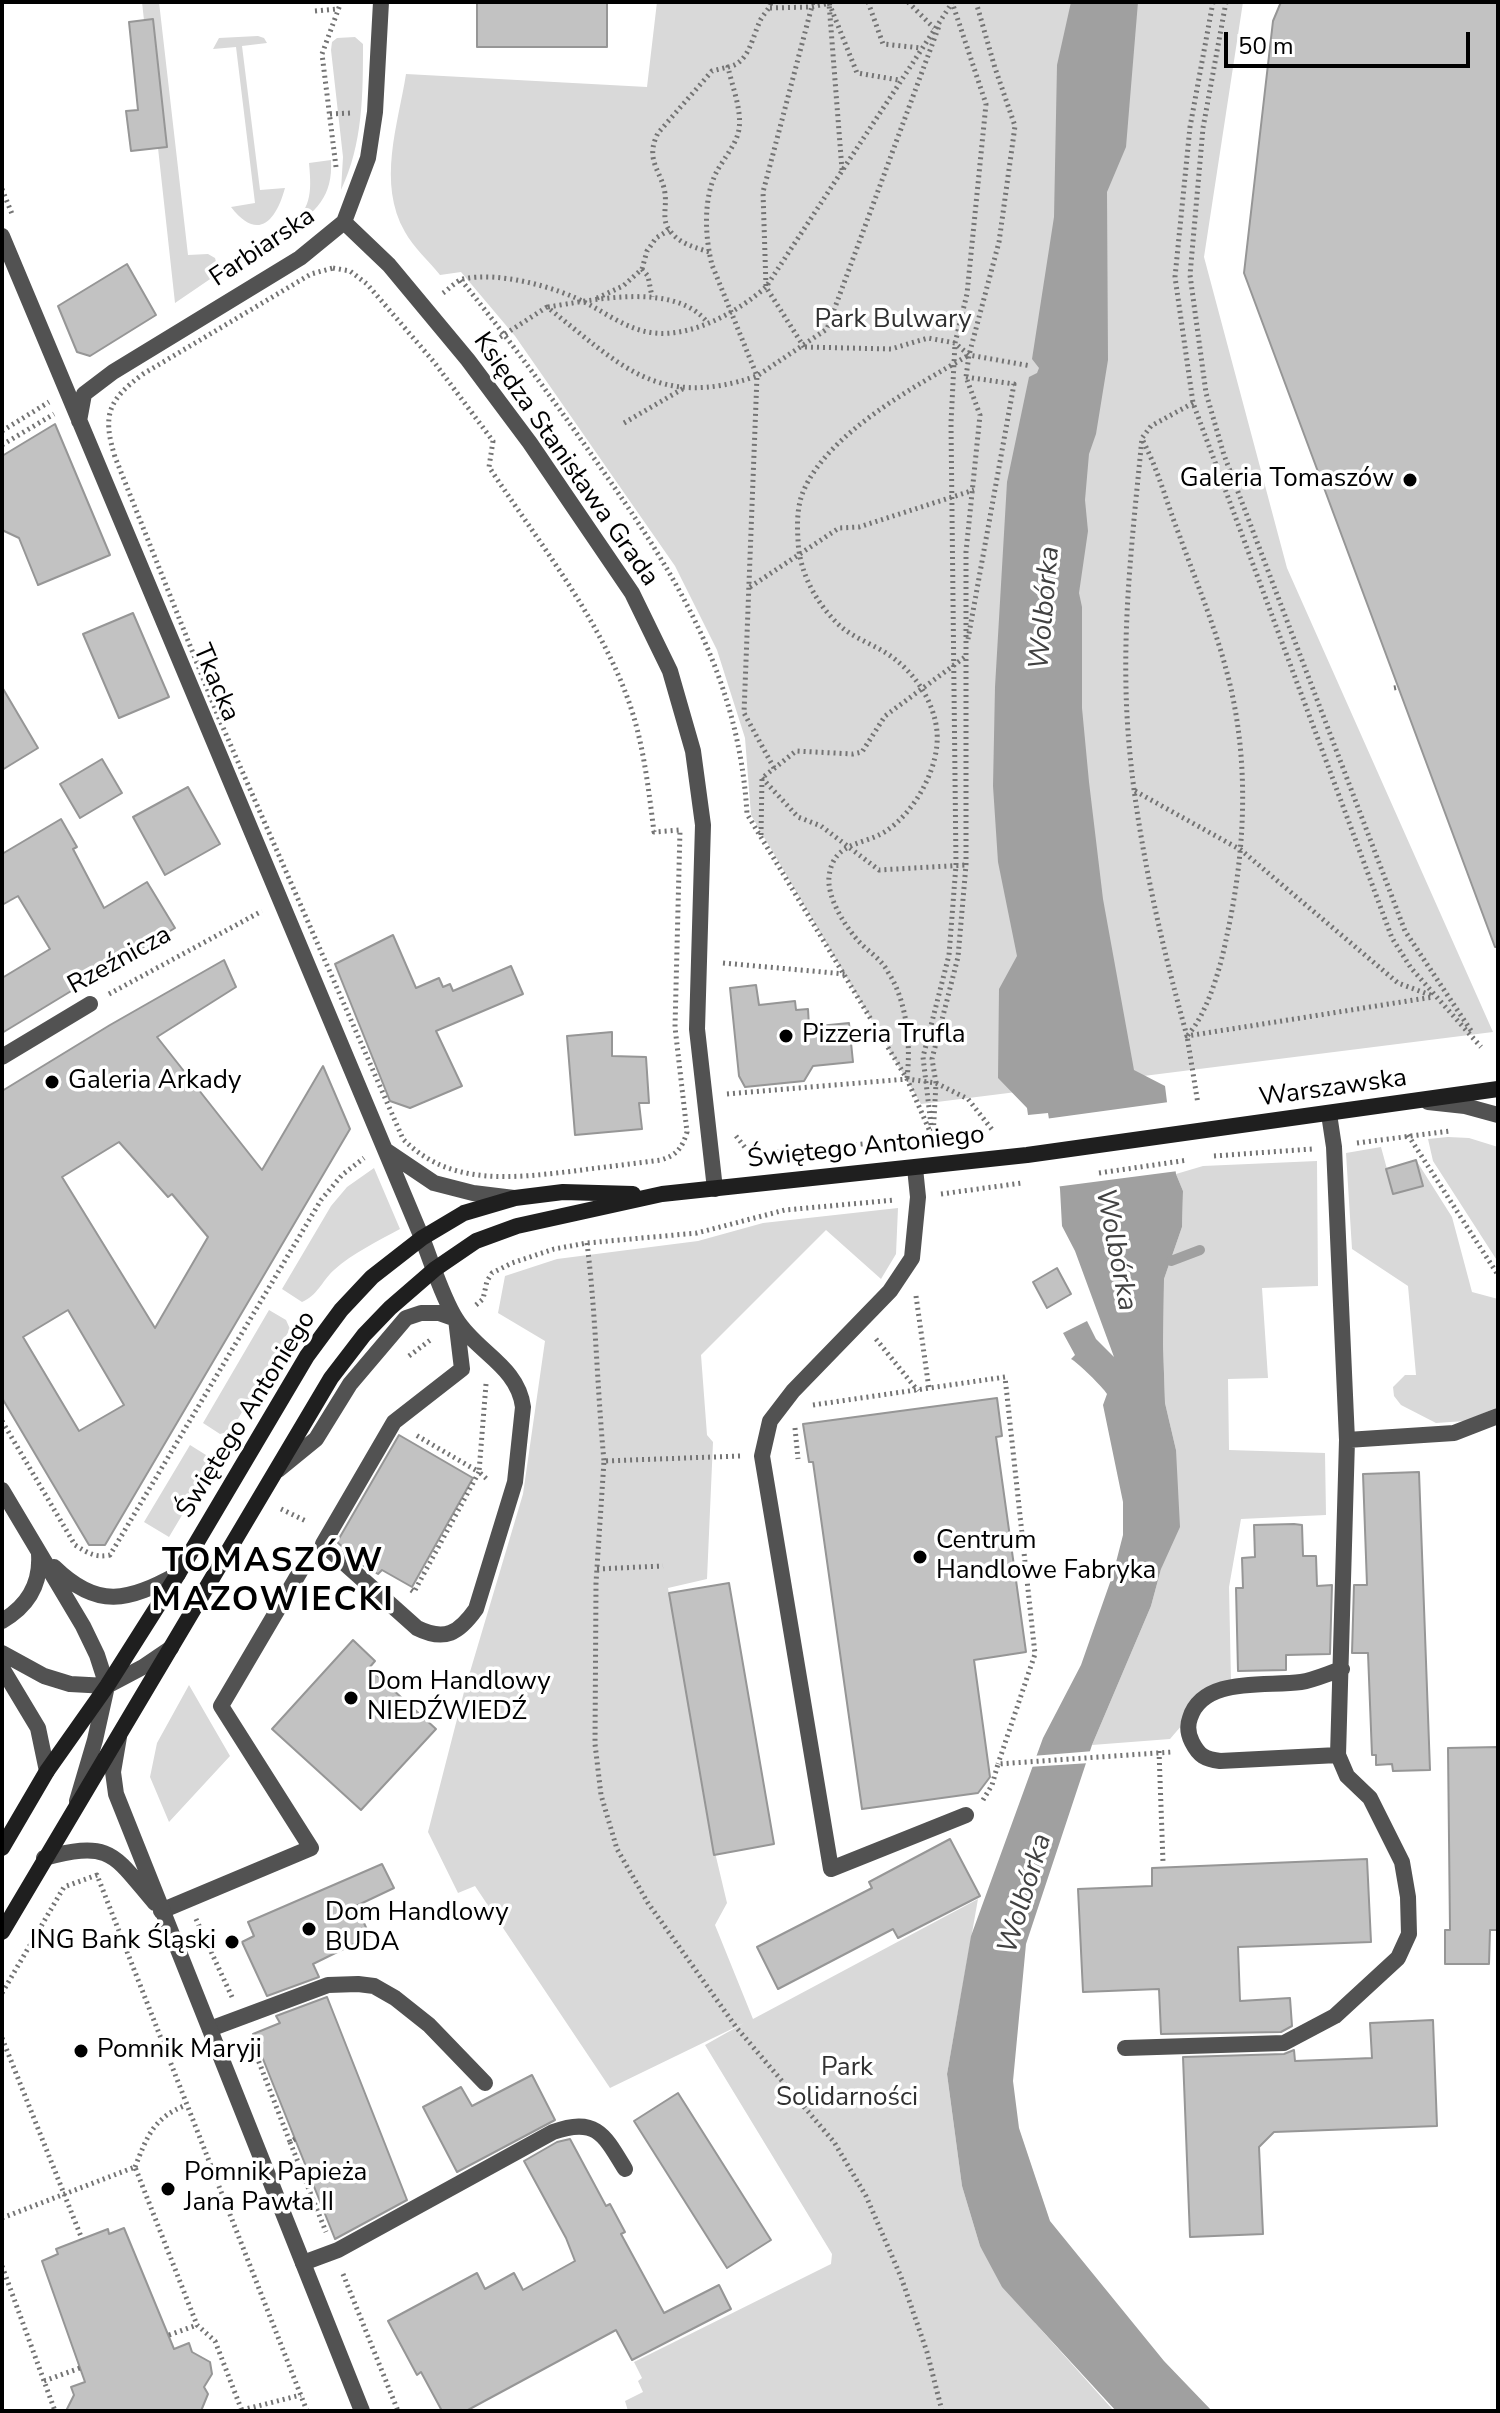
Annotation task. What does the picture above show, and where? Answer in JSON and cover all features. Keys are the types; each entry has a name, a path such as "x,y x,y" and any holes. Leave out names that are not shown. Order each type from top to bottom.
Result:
{"main road":[{"name":"Warszawska","path":"1027,1155 1498,1089"},
{"name":"Świętego Antoniego","path":"2,1848 47,1771 107,1686 178,1574 307,1356 372,1277 422,1238 464,1213 515,1198 563,1192 662,1194 1027,1155"},
{"name":"Świętego Antoniego","path":"2,1932 331,1378 364,1335 435,1269 476,1241 517,1226 662,1194"}],"street":[{"name":"Farbiarska","path":"78,423 84,394 113,372 300,258 344,222 368,158 375,112 381,2"},
{"name":"Księdza Stanisława Grada","path":"344,222 389,265 468,360 530,443 632,593 674,684 693,751 703,825 697,1029 715,1189"},
{"name":"Tkacka","path":"2,236 456,1319"},
{"name":"Rzeźnicza","path":"2,1057 90,1004"},
{"path":"1418,1101 1465,1106 1498,1115"},
{"path":"1125,2048 1284,2043 1335,2016 1398,1958 1409,1934 1408,1897 1402,1862 1370,1798 1347,1776 1338,1755 1347,1440 1334,1147 1329,1114"},
{"path":"383,1149 434,1183 473,1193 515,1198"},
{"path":"915,1168 918,1197 912,1258 890,1291 793,1391 770,1421 762,1456 831,1869 966,1815"},
{"path":"278,1470 316,1439 350,1384 406,1318 421,1313 439,1313 456,1319 488,1355 510,1373 521,1395 523,1407 515,1482 476,1609 466,1623 448,1635 432,1635 417,1628 323,1544 394,1422 462,1369 456,1319"},
{"path":"1347,1440 1454,1433 1498,1416"},
{"path":"2,1490 83,1626 107,1686 74,1810"},
{"path":"39,1553 72,1585 99,1596 120,1597 146,1592 178,1574"},
{"path":"2,1621 24,1605 36,1585 40,1569 39,1553"},
{"path":"161,1911 311,1848 221,1706 301,1570"},
{"path":"2,1653 44,1676 70,1684 107,1686 174,1646"},
{"path":"2,1668 38,1728 47,1771"},
{"path":"1338,1755 1220,1761 1206,1759 1197,1753 1189,1737 1188,1724 1191,1713 1201,1699 1221,1689 1304,1682 1342,1669"},
{"path":"119,1733 113,1772 116,1794 362,2411"},
{"path":"44,1858 92,1849 117,1859 161,1911"},
{"path":"210,2029 328,1985 374,1986 429,2025 485,2083"},
{"path":"303,2263 338,2250 553,2132 571,2126 591,2127 600,2133 625,2169"}],"path":[{"path":"336,171 322,54 341,2"},
{"path":"868,2 883,44 921,48"},
{"path":"908,2 934,28"},
{"path":"440,295 461,279 516,278 584,301 621,323 655,333 708,323 732,312 766,287 952,2"},
{"path":"933,1137 923,1057 949,955 956,865 951,423 955,343 967,294 986,104 952,2"},
{"path":"933,1137 936,1083 932,1059 958,957 966,865 966,552 980,415 966,377 999,242 1015,126 976,2"},
{"path":"1213,2 1190,127 1175,277 1193,403 1392,938 1411,968 1481,1047 1405,931 1224,455 1206,393 1190,275 1203,128 1226,2"},
{"path":"832,3 857,73 899,80"},
{"path":"709,252 685,245 669,230 665,221 666,195 654,160 653,143 658,133 712,71 735,66 751,47 760,21 770,5 832,3"},
{"path":"832,3 842,171"},
{"path":"804,347 766,287 763,192 812,5"},
{"path":"315,11 337,9"},
{"path":"547,307 612,359 659,384 711,389 757,376 804,347 827,329 942,18"},
{"path":"728,67 739,113 739,130 715,176 707,205 709,252 757,376 744,713 736,731"},
{"path":"468,360 547,307 600,298 623,286 642,269 647,251 656,238 669,230"},
{"path":"333,268 350,271 367,284 434,362 493,441 489,467 607,650 627,695 644,755 654,832 680,830 675,1027 687,1132 683,1147 675,1156 661,1160 508,1179 475,1175 444,1166 403,1139 218,716 115,457 108,432 110,408 122,389 311,274 333,268"},
{"path":"642,269 648,276 652,297"},
{"path":"584,301 652,297 677,301 700,312 708,323"},
{"path":"804,347 891,349 928,338 955,343 969,355 1031,366"},
{"path":"933,1137 907,1079 909,1060 904,1013 894,981 873,952 856,939 842,918 828,885 831,864 847,846 887,831 905,815 929,775 937,733 923,691 901,663 841,627 822,608 798,555 797,521 803,493 817,467 841,442 907,390 969,355"},
{"path":"761,835 762,778 796,751 862,752 885,716 965,658 1014,384 966,377"},
{"path":"624,423 685,387"},
{"path":"45,390 61,428"},
{"path":"2,431 50,402"},
{"path":"1193,403 1151,426 1142,438 1130,567 1126,689 1135,791 1165,958 1187,1036 1198,1104"},
{"path":"2,445 55,414"},
{"path":"1142,438 1158,470 1208,608 1227,672 1240,740 1243,796 1235,901 1223,956 1197,1026 1187,1036"},
{"path":"749,587 839,528 859,527 974,490"},
{"path":"744,713 774,768"},
{"path":"762,778 798,817 821,826 879,870 966,865"},
{"path":"1135,791 1241,850 1398,983 1434,996"},
{"path":"256,896 268,925"},
{"name":"Rzeźnicza","path":"90,1004 262,911"},
{"path":"721,978 720,963 845,974"},
{"path":"1187,1036 1434,996"},
{"path":"726,1094 907,1079 936,1083 968,1099 994,1132"},
{"path":"725,1080 728,1108"},
{"path":"732,1127 737,1140 747,1150 757,1153 948,1136"},
{"path":"979,1133 1009,1132"},
{"path":"1408,1135 1498,1275"},
{"path":"2,1421 75,1545 90,1555 110,1555 321,1200 342,1175 366,1157"},
{"path":"1089,1174 1177,1162"},
{"path":"946,1199 953,1192"},
{"path":"587,1243 594,1300 596,1374 604,1461 597,1569 595,1744 601,1795 617,1849 648,1903 736,2027 834,2142 866,2196 901,2277 927,2352 942,2411"},
{"path":"916,1291 929,1389"},
{"path":"483,1299 485,1313"},
{"path":"873,1335 918,1391"},
{"path":"401,1587 414,1592 479,1472 488,1355"},
{"path":"803,1407 1005,1377 1035,1654 987,1793 966,1815"},
{"path":"794,1419 798,1459"},
{"path":"394,1422 479,1472 510,1499"},
{"path":"604,1461 762,1456"},
{"path":"278,1508 328,1532"},
{"path":"597,1569 663,1566"},
{"path":"1159,1751 1163,1862"},
{"path":"998,1764 1138,1753"},
{"path":"2,1993 64,1887 97,1875 307,2411"},
{"path":"241,2018 290,2142"},
{"path":"2,2038 82,2239"},
{"path":"186,2105 151,2129 135,2167 197,2325 215,2341 242,2411 301,2395"},
{"path":"2,2218 135,2167"},
{"path":"2,2266 55,2411"},
{"path":"169,2335 197,2325"},
{"path":"44,2381 80,2368"}],"green space":[{"path":"142,2 159,2 188,255 208,254 215,258 219,273 175,303"},
{"name":"Park Bulwary","path":"657,2 1243,2 1204,257 1287,568 1493,1032 921,1104 751,815 745,738 717,650 675,566 515,336 461,272 440,275 408,238 392,194 392,154 406,74 647,87"},
{"path":"258,36 267,43 242,46 260,190 285,188 277,210 265,223 258,225 241,218 231,207 255,203 236,47 213,49 219,38"},
{"path":"355,37 363,44 360,118 354,155 341,190 343,157 331,50 332,42 337,38"},
{"path":"331,160 326,194 314,210 287,231 301,215 308,200 309,163"},
{"path":"1469,1138 1498,1147 1498,1262 1433,1161 1428,1139"},
{"path":"1381,1147 1387,1169 1416,1160 1452,1217 1472,1292 1498,1299 1498,1407 1465,1421 1436,1423 1401,1405 1394,1396 1393,1387 1405,1375 1416,1375 1408,1286 1352,1249 1346,1153"},
{"path":"1317,1161 1318,1286 1262,1288 1268,1378 1228,1379 1229,1450 1325,1453 1326,1515 1241,1519 1229,1587 1231,1682 1206,1688 1191,1703 1182,1725 1170,1739 1092,1745 1151,1606 1161,1569 1176,1450 1165,1403 1163,1344 1164,1279 1182,1227 1183,1191 1176,1174 1203,1166"},
{"path":"374,1168 400,1229 341,1264 312,1296 302,1302 282,1289 331,1206 347,1187"},
{"name":"Park Solidarności","path":"898,1208 896,1254 881,1279 826,1230 701,1355 707,1435 713,1442 707,1579 668,1588 708,1823 727,1903 715,1925 753,2019 978,1899 947,2074 962,2186 980,2246 1036,2324 1114,2411 628,2411 625,2401 643,2392 638,2381 642,2378 634,2362 831,2264 832,2254 705,2045 744,2023 610,2088 475,1886 458,1893 428,1832 464,1692 523,1494 545,1341 498,1313 505,1276 557,1259 698,1241 763,1223"},
{"path":"269,1310 286,1320 290,1329 231,1431 220,1434 203,1423"},
{"path":"190,1445 206,1455 209,1470 169,1537 144,1522"},
{"path":"189,1685 230,1756 169,1822 150,1777 157,1743"}],"water":[{"name":"Wolbórka","path":"1071,2 1138,2 1126,147 1107,192 1108,360 1096,434 1089,454 1085,500 1088,531 1079,593 1082,607 1082,708 1103,899 1134,1070 1165,1086 1176,1174 1183,1191 1182,1227 1164,1279 1163,1344 1165,1403 1176,1450 1180,1527 1161,1569 1151,1606 1092,1745 1026,1944 1013,2081 1019,2128 1050,2221 1164,2361 1212,2411 1116,2411 1002,2287 980,2246 962,2186 947,2074 971,1936 1043,1738 1081,1665 1113,1574 1123,1535 1123,1502 1103,1405 1107,1394 1071,1359 1075,1355 1063,1333 1087,1321 1096,1339 1114,1357 1075,1251 1062,1226 1060,1189 1048,1113 1028,1115 1027,1108 998,1078 999,989 1017,956 998,862 993,786 995,687 1007,482 1029,377 1039,368 1032,359 1054,217 1057,65"}],"pier":[{"path":"1169,1102 1178,1171 1055,1187 1045,1119"},
{"path":"1094,1751 1090,1763 1028,1767 1032,1756"}],"building":[{"path":"477,2 607,2 607,47 477,47"},
{"name":"Galeria Tomaszów","path":"1281,2 1498,2 1498,947 1495,947 1244,273 1273,21"},
{"path":"153,19 167,147 131,151 126,111 138,110 129,22"},
{"path":"127,264 156,315 90,356 77,352 58,306"},
{"path":"55,424 110,555 38,585 19,538 2,530 2,456"},
{"path":"133,613 169,697 119,718 83,634"},
{"path":"2,687 38,748 2,770"},
{"path":"102,759 122,793 80,818 60,784"},
{"path":"188,787 220,844 165,875 133,817"},
{"path":"61,819 104,908 147,882 175,928 2,1033 2,978 50,949 18,896 2,905 2,854"},
{"path":"393,935 416,988 439,978 443,987 450,984 453,991 511,966 523,994 436,1031 462,1086 410,1108 390,1101 335,964"},
{"path":"224,960 236,987 157,1037 262,1170 323,1066 350,1129 105,1545 89,1545 2,1398 2,1091","holes":["119,1142 168,1197 172,1194 208,1237 155,1328 62,1177","68,1310 124,1405 79,1431 23,1337"]},
{"path":"756,985 759,1005 795,1001 796,1010 808,1009 809,1027 849,1023 853,1062 813,1066 804,1081 745,1087 739,1076 730,988"},
{"path":"612,1032 612,1056 646,1057 649,1103 639,1103 642,1129 575,1135 567,1036"},
{"path":"1416,1160 1423,1186 1393,1194 1386,1169"},
{"path":"1057,1268 1071,1294 1047,1308 1033,1282"},
{"name":"Centrum Handlowe Fabryka","path":"997,1398 1002,1436 996,1437 1026,1652 974,1660 990,1777 978,1793 862,1809 813,1462 809,1462 803,1424"},
{"path":"399,1435 473,1478 412,1587 382,1570 378,1574 364,1566 337,1542"},
{"path":"1419,1472 1430,1770 1393,1771 1392,1764 1376,1765 1376,1755 1372,1755 1368,1653 1352,1653 1354,1585 1367,1585 1363,1474"},
{"path":"1254,1525 1302,1525 1303,1556 1316,1556 1317,1586 1332,1585 1330,1654 1286,1655 1286,1670 1238,1671 1236,1588 1243,1588 1242,1558 1255,1557"},
{"path":"729,1583 774,1844 714,1855 669,1593"},
{"name":"Dom Handlowy NIEDŹWIEDŹ","path":"353,1640 375,1661 369,1668 436,1729 361,1810 272,1729"},
{"path":"1498,1747 1498,1930 1490,1930 1489,1964 1445,1964 1445,1930 1450,1930 1448,1748"},
{"path":"950,1839 980,1896 898,1938 893,1929 778,1989 757,1947 872,1888 869,1882"},
{"path":"1367,1859 1371,1942 1238,1947 1240,2001 1290,1998 1292,2026 1281,2032 1161,2034 1159,1989 1083,1992 1078,1889 1152,1886 1152,1868"},
{"name":"Dom Handlowy BUDA","path":"382,1864 394,1888 356,1906 370,1936 313,1964 319,1977 267,1996 242,1942 254,1936 248,1922"},
{"path":"327,1997 407,2200 335,2239 253,2034 280,2023 276,2016"},
{"path":"1433,2020 1437,2126 1274,2132 1259,2147 1263,2234 1190,2237 1183,2057 1284,2054 1294,2050 1295,2061 1372,2058 1370,2023"},
{"path":"532,2075 555,2120 457,2172 423,2107 461,2087 472,2106"},
{"path":"678,2093 771,2240 727,2268 634,2121"},
{"path":"570,2139 606,2206 610,2204 625,2232 621,2234 664,2313 719,2285 731,2309 632,2360 616,2330 466,2411 442,2411 421,2372 417,2375 388,2321 477,2273 485,2289 514,2273 523,2290 575,2261 566,2238 524,2161 557,2142"},
{"path":"124,2228 174,2349 189,2343 192,2352 210,2362 212,2374 204,2387 208,2394 201,2411 66,2411 74,2395 71,2387 85,2382 42,2261 58,2254 56,2249 108,2229 109,2234"}],"waterway":[{"path":"1171,1261 1200,1250"}],"place":[{"name":"Galeria Tomaszów","path":"1410,480"},
{"name":"Pizzeria Trufla","path":"786,1036"},
{"name":"Galeria Arkady","path":"52,1082"},
{"name":"Centrum Handlowe Fabryka","path":"920,1557"},
{"name":"Dom Handlowy NIEDŹWIEDŹ","path":"351,1698"},
{"name":"Dom Handlowy BUDA","path":"309,1929"},
{"name":"ING Bank Śląski","path":"232,1942"},
{"name":"Pomnik Maryji","path":"81,2051"},
{"name":"Pomnik Papieża Jana Pawła II","path":"168,2189"}],"district":[{"name":"TOMASZÓW MAZOWIECKI","path":"273,1582"}]}
